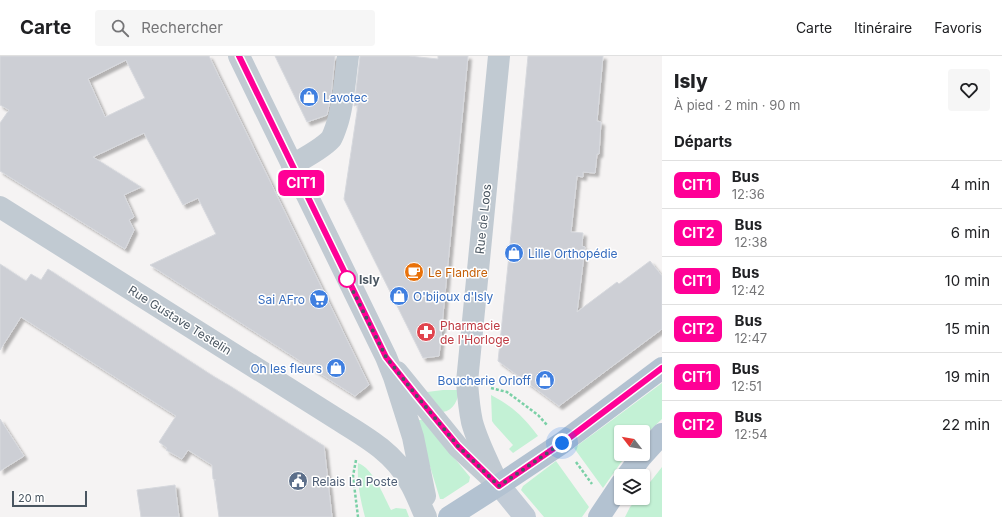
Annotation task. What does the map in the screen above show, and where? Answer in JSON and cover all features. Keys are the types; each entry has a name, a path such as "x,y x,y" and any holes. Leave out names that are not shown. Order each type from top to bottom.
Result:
{"main road":[{"path":"449,517 499,486 562,443 662,368"},
{"path":"632,469 662,434"},
{"path":"499,486 525,517"},
{"path":"603,511 614,494"}],"street":[{"path":"239,56 386,357 413,437 427,517"},
{"path":"292,165 308,156 331,138 336,128 341,108 348,56"},
{"name":"Rue de Loos","path":"499,56 467,382 469,407 477,438 499,486"},
{"name":"Rue Gustave Testelin","path":"0,207 382,448 398,465 409,480 427,517"},
{"path":"386,357 458,446 499,486"}],"path":[{"path":"562,443 603,511"}],"green space":[{"path":"662,383 662,419 650,430 650,425 614,425 614,461 622,461 616,469 614,469 614,472 603,488 574,448"},
{"path":"459,390 458,397 453,407 443,412 427,392"},
{"path":"491,395 517,412 538,436 513,453 509,449 513,445 492,421"},
{"path":"419,420 423,420 470,477 469,482 443,499 440,499 417,424"},
{"path":"556,461 589,507 582,517 544,517 521,490 523,486"},
{"path":"358,463 363,466 373,477 391,510 396,508 406,509 409,517 365,517 359,490"},
{"path":"662,467 662,517 625,517 632,505 650,505 650,482"}],"building":[{"path":"0,56 209,56 369,385 355,396 150,265 216,234 198,198 183,205 144,133 93,157 141,187 124,195 134,217 129,220 134,230 125,249 0,171 0,123 9,110 0,105","holes":["126,60 145,98 105,117 88,79"]},
{"path":"275,56 335,56 331,95 327,115 307,122"},
{"path":"360,56 409,56 438,59 438,56 468,56 439,356 423,358 344,199 358,105 354,106"},
{"path":"528,56 603,56 597,121 601,122 599,154 597,154 595,173 583,172 583,177 577,176 571,232 583,233 582,246 585,247 577,312 617,282 619,284 650,261 662,276 662,329 559,406 498,361"},
{"path":"0,264 26,281 31,274 41,280 48,269 324,446 332,517 219,517 214,480 216,480 213,479 212,465 188,450 182,459 166,450 167,448 159,442 176,416 21,317 0,350"},
{"path":"0,419 24,456 0,471"},
{"path":"175,485 179,517 141,517 137,490"}],"bus line":[{"name":"CIT1","path":"239,56 386,357 458,446 499,486 569,438 662,368"}],"place":[{"name":"Lavotec","path":"309,97"},
{"name":"Lille Orthopédie","path":"514,253"},
{"name":"Le Flandre","path":"414,272"},
{"name":"Isly","path":"347,279"},
{"name":"O'bijoux d'Isly","path":"399,296"},
{"name":"Sai AFro","path":"319,299"},
{"name":"Pharmacie de l'Horloge","path":"426,332"},
{"name":"Oh les fleurs","path":"336,368"},
{"name":"Boucherie Orloff","path":"545,380"},
{"name":"Relais La Poste","path":"298,481"}],"route":[{"path":"347,279 386,357 458,446 499,486 562,443"}]}
